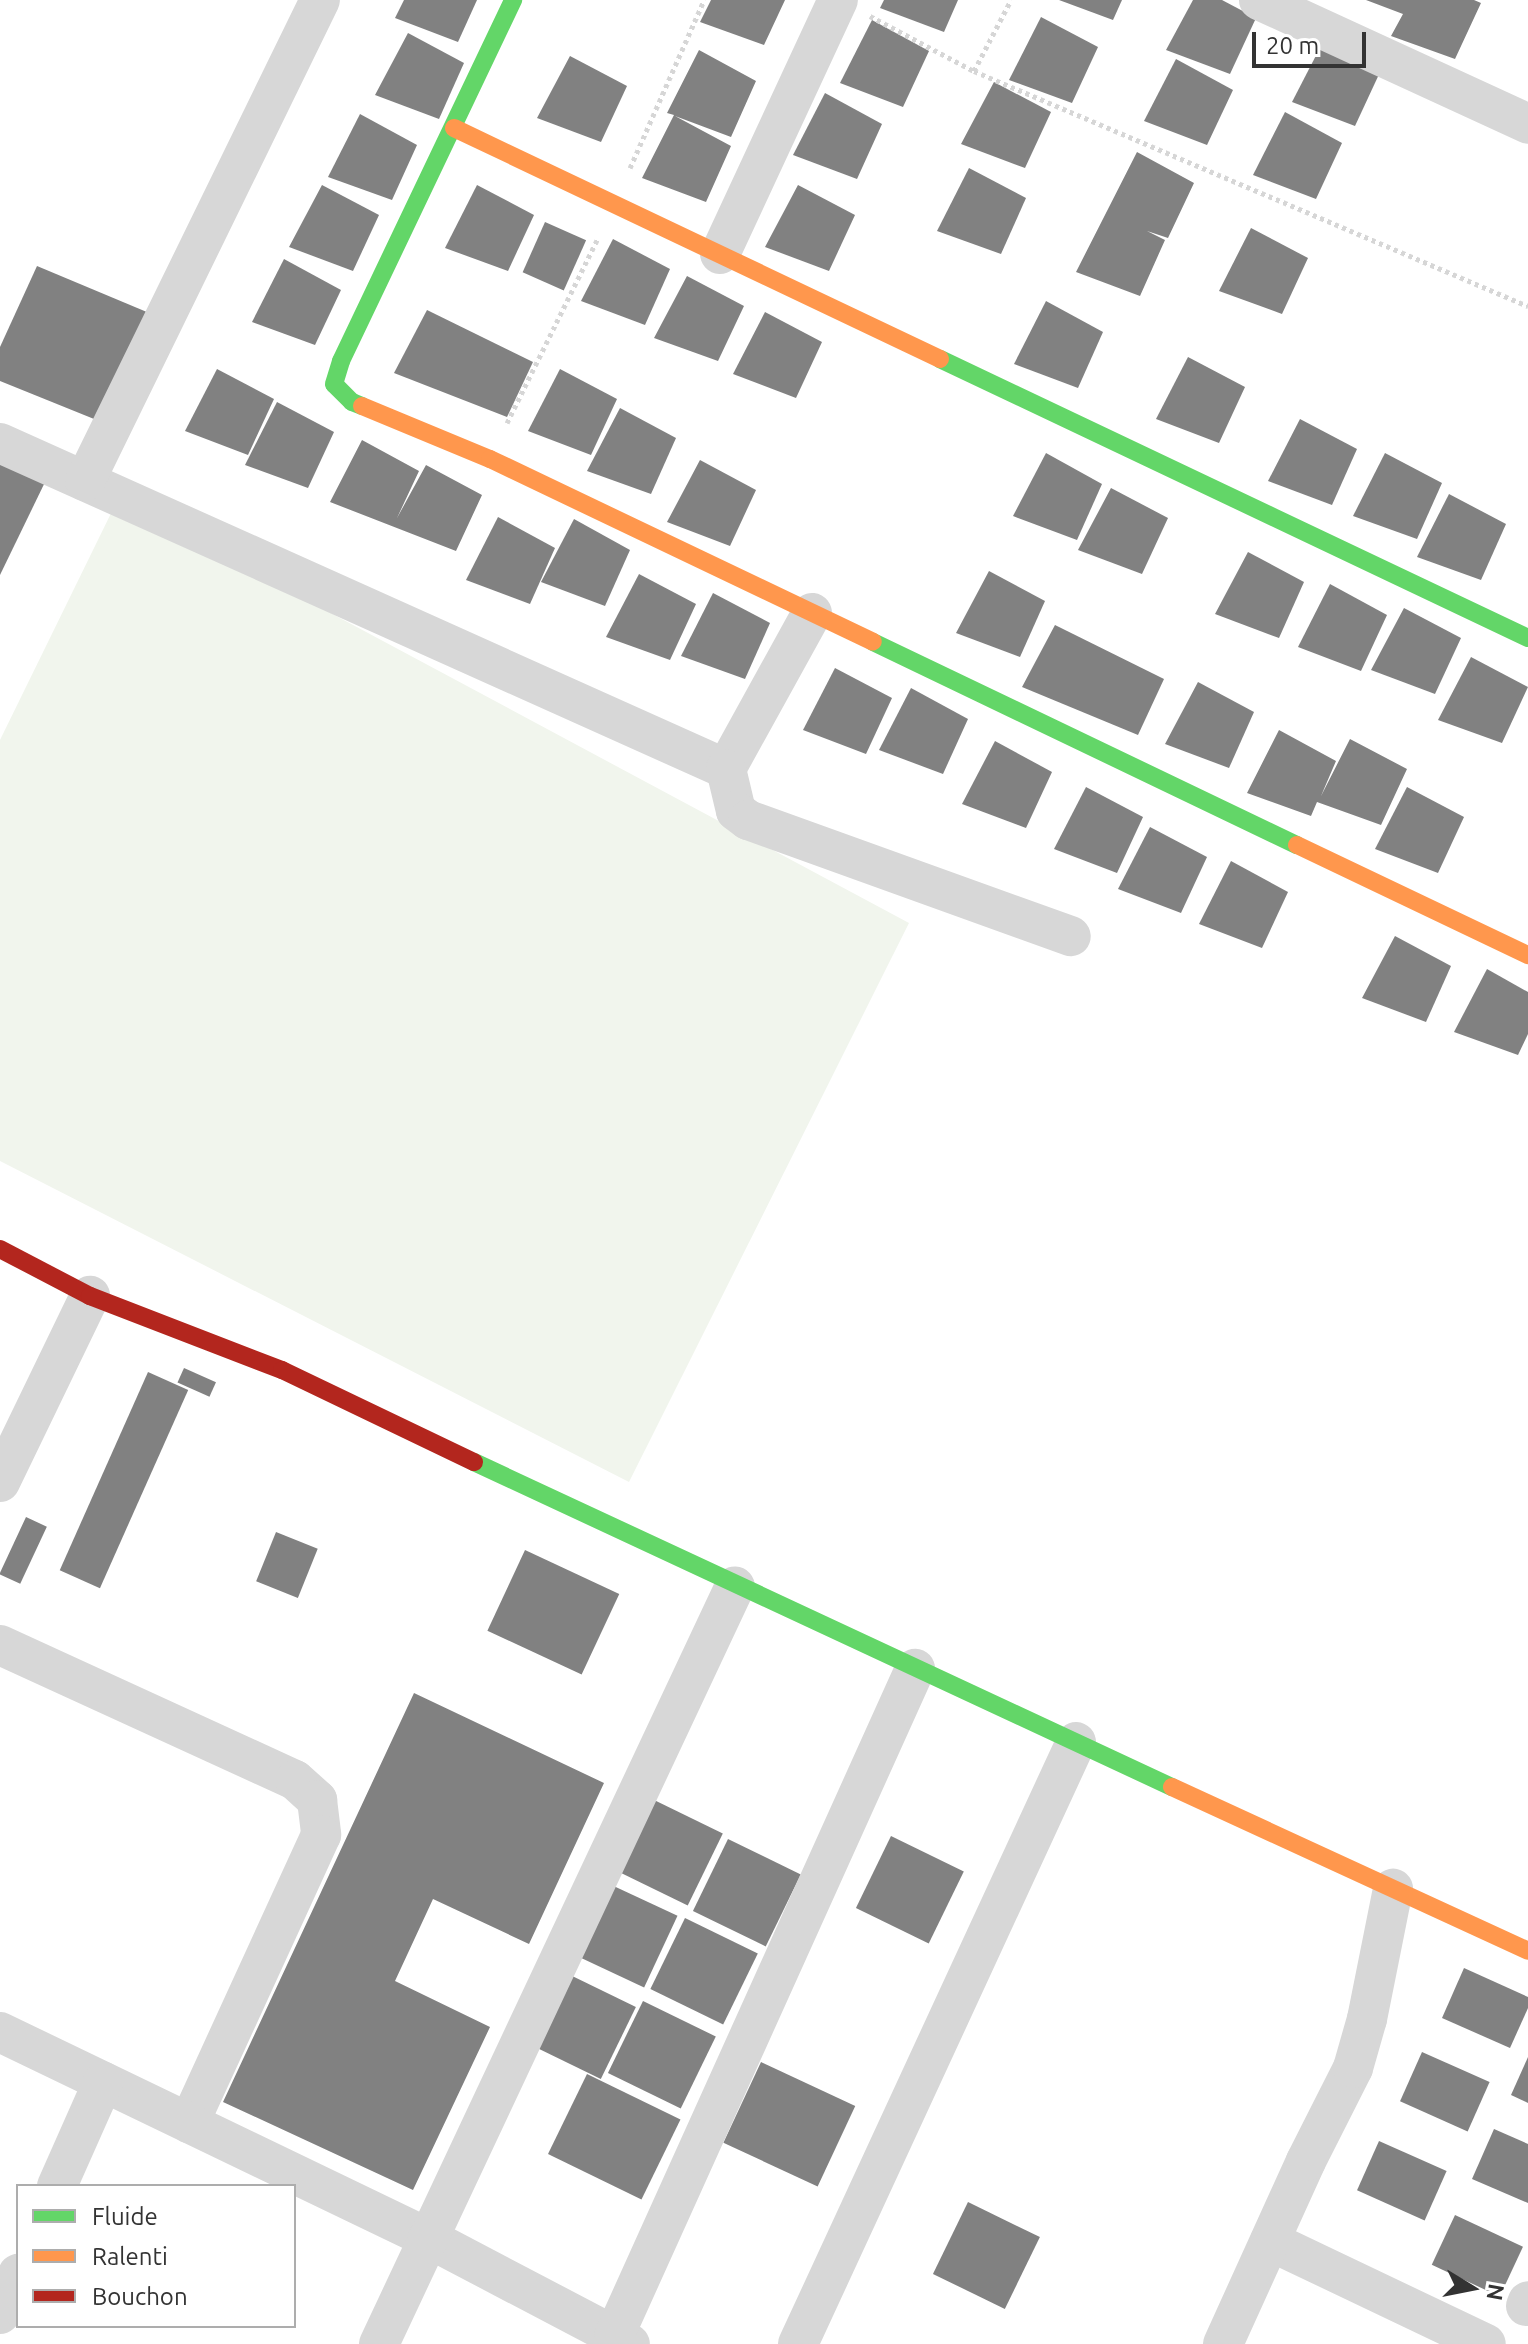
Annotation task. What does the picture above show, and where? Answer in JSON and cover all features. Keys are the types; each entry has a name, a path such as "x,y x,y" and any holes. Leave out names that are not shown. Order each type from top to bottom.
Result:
{"street":[{"path":"85,481 320,0"},
{"path":"513,0 341,361 334,384 352,402 490,459 1528,955"},
{"path":"1259,0 1528,124"},
{"path":"720,254 852,7"},
{"path":"454,128 1528,638"},
{"path":"0,443 726,769"},
{"path":"812,613 726,769 736,811 748,820 1071,936"},
{"path":"0,1249 90,1296 282,1370 735,1586 1528,1951"},
{"path":"0,1482 90,1296"},
{"path":"379,2344 735,1586"},
{"path":"0,1645 295,1780 317,1800 321,1835 189,2123"},
{"path":"0,2032 428,2238 622,2340 915,1669"},
{"path":"798,2344 1076,1742"},
{"path":"1223,2344 1353,2068 1367,2019 1393,1889"},
{"path":"58,2184 103,2082"},
{"path":"1270,2241 1486,2344"},
{"path":"0,2314 16,2278"}],"path":[{"path":"974,71 1011,0"},
{"path":"852,7 974,71 1528,306"}],"shaded area":[{"path":"118,499 909,923 629,1482 0,1161 0,740"}],"building":[{"path":"404,0 477,0 458,42 395,18"},
{"path":"711,0 785,0 764,45 700,22"},
{"path":"884,0 958,0 944,32 880,8"},
{"path":"1059,0 1122,0 1113,20"},
{"path":"1193,0 1222,0 1256,18 1230,74 1166,50"},
{"path":"1366,0 1474,0 1481,3 1455,59 1391,36 1403,14"},
{"path":"1041,17 1098,47 1072,103 1009,80"},
{"path":"872,20 929,51 903,107 840,83"},
{"path":"408,33 464,63 439,119 375,95"},
{"path":"1324,40 1381,70 1355,126 1292,102"},
{"path":"699,50 756,81 731,137 675,116 731,146 706,202 642,178 674,115 667,113"},
{"path":"570,56 627,86 601,142 537,118"},
{"path":"1176,59 1233,90 1207,145 1144,121"},
{"path":"994,82 1051,112 1025,168 961,144"},
{"path":"825,93 882,124 857,179 793,155"},
{"path":"1285,112 1342,143 1316,199 1253,175"},
{"path":"360,114 417,145 392,200 328,177"},
{"path":"1137,152 1194,183 1168,238 1147,231 1165,240 1140,296 1076,272"},
{"path":"969,168 1026,198 1001,254 937,231"},
{"path":"322,185 379,215 353,271 289,247"},
{"path":"477,185 534,215 508,271 445,248"},
{"path":"798,185 855,215 829,271 765,247"},
{"path":"545,222 586,240 564,291 523,272"},
{"path":"1251,228 1308,258 1282,314 1219,291"},
{"path":"613,239 670,269 645,325 581,301"},
{"path":"284,259 341,290 315,345 252,322"},
{"path":"37,266 154,315 99,421 0,381 0,347"},
{"path":"687,276 744,306 718,361 654,338"},
{"path":"1046,301 1103,332 1078,388 1014,364"},
{"path":"427,310 533,362 507,417 394,373"},
{"path":"765,312 822,342 796,398 733,374"},
{"path":"1188,357 1245,387 1219,443 1156,419"},
{"path":"217,369 274,399 248,455 185,431"},
{"path":"560,369 617,399 591,455 528,431"},
{"path":"277,402 334,432 308,488 245,465"},
{"path":"620,408 676,438 651,494 587,471"},
{"path":"1300,419 1357,449 1332,505 1268,481"},
{"path":"362,440 419,471 397,518 426,465 482,495 456,551 330,502"},
{"path":"0,449 47,478 0,575"},
{"path":"1046,453 1102,484 1077,540 1013,516"},
{"path":"1385,453 1442,483 1417,539 1353,516"},
{"path":"700,460 756,490 730,546 667,522"},
{"path":"1111,488 1168,518 1142,574 1078,550"},
{"path":"1449,494 1506,524 1481,580 1417,557"},
{"path":"498,517 555,548 530,604 466,580"},
{"path":"574,519 630,550 605,606 541,582"},
{"path":"1248,552 1304,582 1279,638 1215,614"},
{"path":"989,571 1045,601 1020,657 956,633"},
{"path":"639,574 696,604 670,660 606,637"},
{"path":"1330,584 1387,615 1361,671 1298,647"},
{"path":"713,593 770,623 745,679 681,656"},
{"path":"1404,608 1461,638 1435,694 1371,670"},
{"path":"1055,625 1164,679 1138,735 1022,687"},
{"path":"1471,657 1528,687 1502,743 1438,720"},
{"path":"835,668 892,698 866,754 803,730"},
{"path":"1198,682 1254,712 1229,768 1165,744"},
{"path":"911,688 968,719 943,774 879,750"},
{"path":"1279,730 1336,761 1321,796 1350,739 1407,769 1381,825 1317,802 1311,816 1247,793"},
{"path":"995,741 1052,772 1026,828 962,804"},
{"path":"1086,787 1143,817 1117,873 1054,849"},
{"path":"1407,787 1464,817 1438,873 1375,849"},
{"path":"1150,827 1207,857 1181,913 1118,889"},
{"path":"1231,861 1288,892 1262,948 1199,924"},
{"path":"1395,936 1451,966 1426,1022 1362,998"},
{"path":"1487,969 1528,992 1528,1034 1518,1055 1454,1032"},
{"path":"184,1368 216,1382 209,1397 177,1383"},
{"path":"148,1372 188,1390 100,1588 60,1570"},
{"path":"26,1517 47,1527 20,1584 0,1573"},
{"path":"276,1532 318,1549 298,1598 256,1581"},
{"path":"525,1550 619,1594 582,1675 487,1631"},
{"path":"414,1693 604,1783 529,1944 433,1899 395,1981 490,2027 413,2190 223,2102"},
{"path":"650,1798 723,1834 688,1905 615,1870"},
{"path":"891,1836 964,1872 929,1943 856,1908"},
{"path":"728,1839 801,1875 766,1946 693,1911"},
{"path":"605,1882 678,1916 644,1987 572,1954"},
{"path":"685,1918 758,1954 723,2025 650,1989"},
{"path":"1464,1968 1528,1997 1528,2008 1510,2048 1442,2018"},
{"path":"564,1972 636,2007 601,2079 529,2044"},
{"path":"643,2001 716,2037 681,2108 608,2073"},
{"path":"1422,2052 1490,2082 1468,2131 1400,2101"},
{"path":"1528,2057 1528,2103 1511,2095"},
{"path":"761,2062 855,2106 818,2187 723,2143"},
{"path":"587,2074 680,2120 641,2200 548,2154"},
{"path":"1494,2129 1528,2144 1528,2203 1472,2179"},
{"path":"1379,2141 1447,2171 1425,2220 1357,2190"},
{"path":"968,2202 1040,2237 1005,2309 933,2274"},
{"path":"1455,2215 1523,2247 1500,2297 1432,2265"}],"traffic: fast":[{"path":"362,406 352,402 334,384 341,361 513,0"},
{"path":"940,359 1528,638"},
{"path":"873,642 1297,845"},
{"path":"474,1462 1172,1787"}],"traffic: slow":[{"path":"454,128 940,359"},
{"path":"362,406 490,459 873,642"},
{"path":"1297,845 1528,955"},
{"path":"1172,1787 1528,1951"}],"traffic: jam":[{"path":"0,1249 90,1296 282,1370 474,1462"}]}
